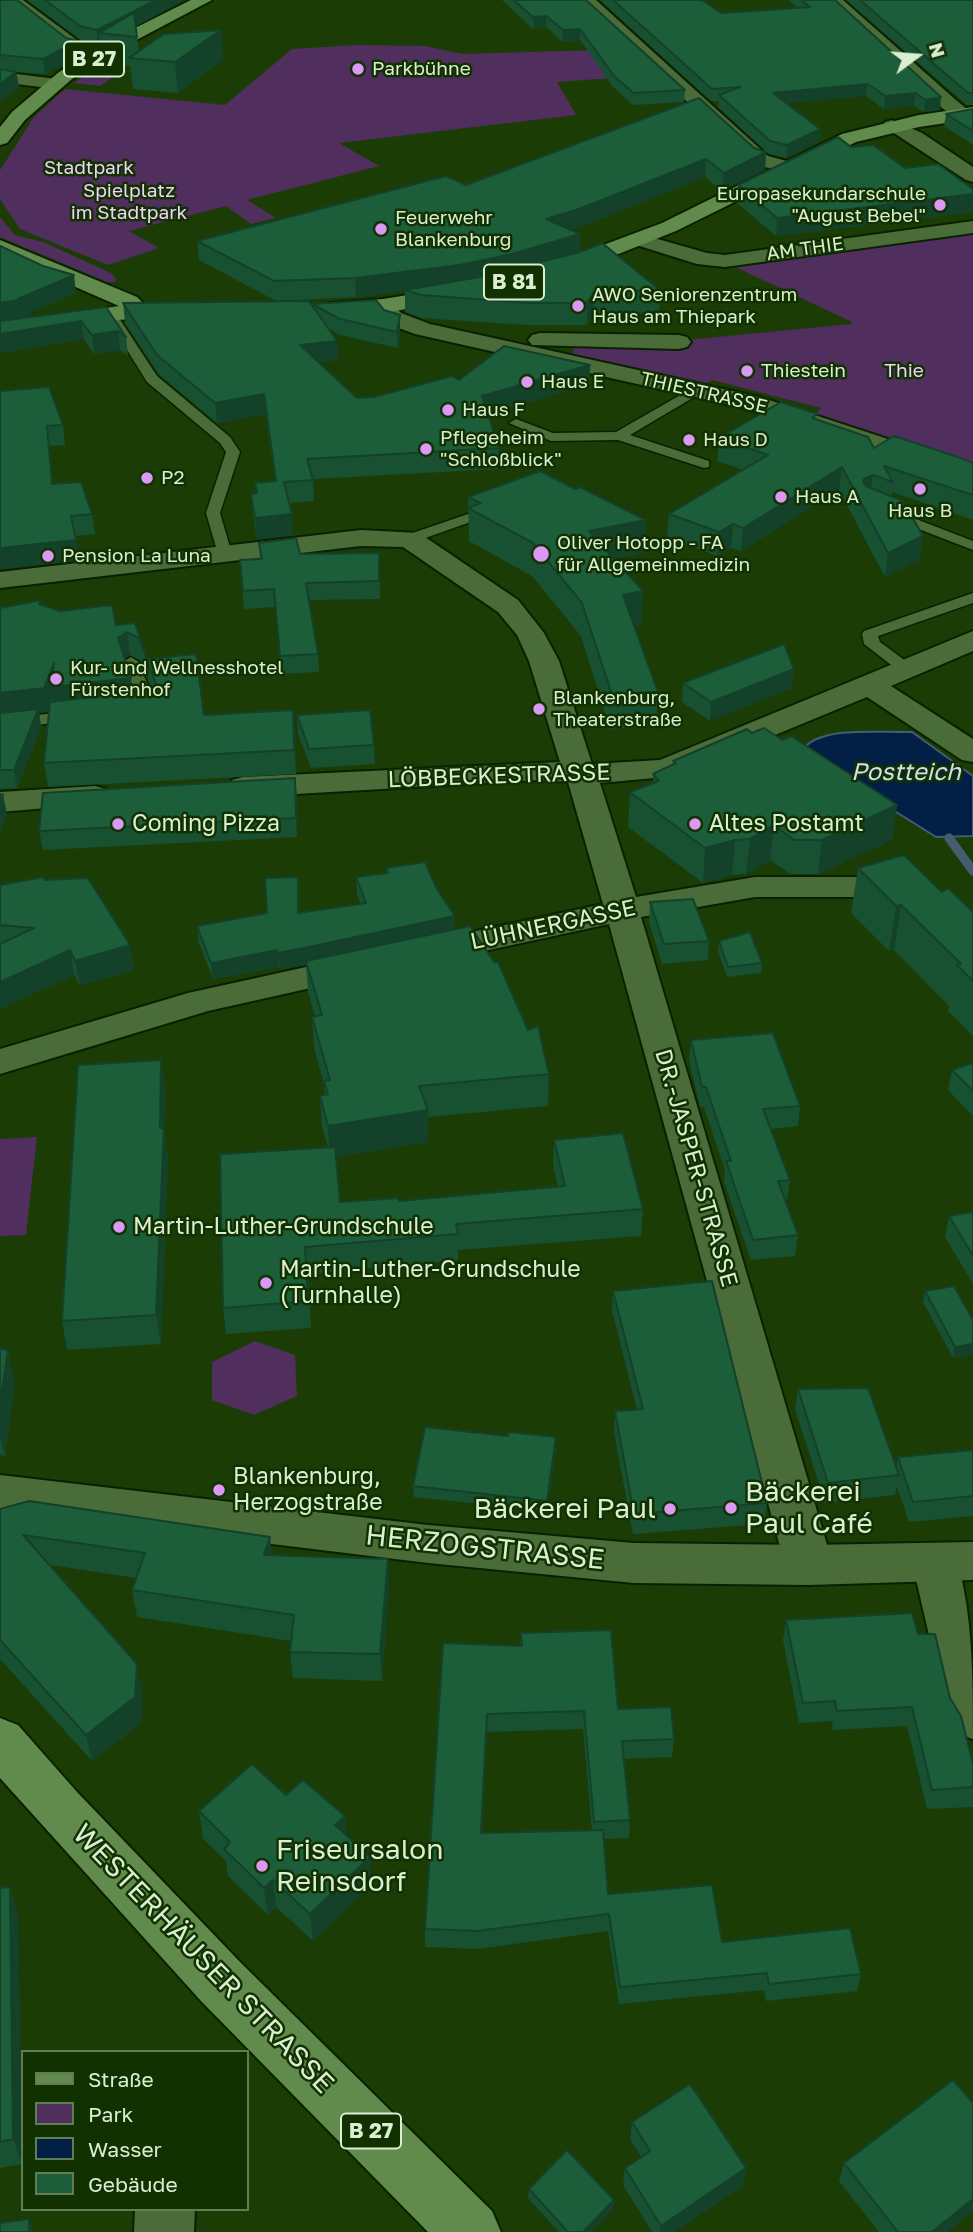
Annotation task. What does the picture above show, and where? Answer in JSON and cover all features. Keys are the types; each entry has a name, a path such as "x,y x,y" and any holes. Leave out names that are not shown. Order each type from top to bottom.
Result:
{"main road":[{"name":"B 27","path":"0,139 27,106 57,84 142,29 197,1"},
{"name":"B 81","path":"540,275 640,240 698,214 844,140 892,126 968,113"},
{"path":"0,246 129,302 138,311"},
{"name":"B 81","path":"311,312 383,306 473,291"},
{"path":"0,331 138,311 200,312"},
{"name":"WESTERHÄUSER STRASSE","path":"0,1741 259,2044 471,2232"}],"street":[{"path":"13,0 75,47 101,54"},
{"path":"586,0 761,160 787,167"},
{"path":"833,0 946,102 968,113"},
{"path":"0,77 57,84"},
{"path":"892,126 915,137 973,176"},
{"name":"AM THIE","path":"640,240 705,259 725,261 973,226"},
{"name":"THIESTRASSE","path":"383,306 393,318 423,329 751,402 973,475"},
{"name":"THIESTRASSE","path":"512,350 545,338 679,342"},
{"path":"0,580 361,538 392,536 409,539"},
{"name":"DR.-JASPER-STRASSE","path":"409,539 508,606 530,633 544,661 579,774 588,790 809,1565"},
{"name":"LÖBBECKESTRASSE","path":"216,789 526,771 579,774 665,769 973,640"},
{"path":"869,685 973,752"},
{"path":"0,802 120,795"},
{"name":"LÜHNERGASSE","path":"0,1062 201,1001 623,911 755,887 913,887 973,941"},
{"name":"HERZOGSTRASSE","path":"0,1493 428,1544 634,1563 809,1565 954,1562"},
{"path":"954,1562 973,1717"},
{"path":"164,2232 165,2211"}],"lane":[{"path":"115,321 152,379 225,440 233,452 213,513 225,554"},
{"path":"619,436 696,390"},
{"path":"516,423 551,437 619,436 704,464"},
{"path":"409,539 505,505"},
{"path":"880,509 973,546"},
{"path":"905,668 872,644 870,634 973,598"},
{"path":"121,711 148,708 131,662"},
{"path":"0,724 95,714"}],"green space":[{"name":"Stadtpark","path":"356,45 425,46 463,54 631,49 612,78 557,82 576,115 339,143 379,166 247,200 276,218 251,224 226,206 129,231 159,248 108,265 20,229 0,199 0,170 34,117 65,89 225,105 292,49"},
{"path":"113,57 126,68 100,86 74,83"},
{"path":"0,217 15,235 43,242 111,273 116,278 115,282 107,282 0,237"},
{"name":"Thie","path":"973,234 973,469 815,415 821,408 712,380 704,385 571,356 577,343 686,340 851,324 852,322 733,266"},
{"path":"37,1137 26,1235 0,1236 0,1139"},
{"path":"255,1341 295,1355 297,1396 254,1415 212,1400 212,1362"}],"water":[{"name":"Postteich","path":"912,732 973,776 973,836 936,837 826,768 806,746 815,740 841,733"}],"building":[{"path":"0,0 17,0 66,38 78,41 43,59 0,55"},
{"path":"45,0 156,0 97,30 80,26"},
{"path":"514,0 586,0 685,90 634,93 614,76 580,29 563,30 546,16 533,17"},
{"path":"613,0 702,0 721,13 810,7 802,0 835,0 941,97 925,100 916,93 885,96 868,84 773,93 820,129 787,145 770,141 719,95 740,87 712,89"},
{"path":"860,0 973,0 973,93 968,93"},
{"path":"134,13 137,37 99,33"},
{"path":"221,30 175,62 129,58 164,34"},
{"path":"0,69 16,72 0,84"},
{"path":"699,98 754,148 766,152 724,173 706,159 579,209 546,219 580,234 512,254 460,265 355,278 274,281 197,241 446,176 466,185"},
{"path":"973,109 973,131 946,114"},
{"path":"838,137 851,147 873,145 905,168 938,164 973,189 973,194 777,218 738,185"},
{"path":"602,243 660,290 594,292 587,303 527,303 421,295 405,290 485,276 580,252"},
{"path":"0,246 43,266 74,275 18,299 28,299 0,303"},
{"path":"376,300 384,310 400,315 397,332 340,319 312,304"},
{"path":"309,301 337,341 300,345 357,398 374,397 452,376 459,380 504,346 590,365 482,396 499,448 307,459 313,480 284,482 292,514 255,518 251,494 257,493 255,483 276,481 264,394 215,403 157,355 123,303"},
{"path":"106,307 126,337 118,331 92,335 81,321 0,334 0,321"},
{"path":"49,387 63,425 47,426 52,484 81,482 92,514 71,516 76,540 0,548 0,391"},
{"path":"781,402 818,414 812,418 868,437 874,448 894,436 973,463 973,495 884,466 893,482 873,475 864,479 866,486 903,501 923,536 888,553 842,467 743,528 733,524 719,532 669,514 768,455 719,438"},
{"path":"540,471 575,489 580,487 646,520 589,531 643,591 623,595 658,692 612,695 582,603 533,543 468,508 481,503 468,497"},
{"path":"296,538 300,554 379,553 379,581 306,583 318,654 280,656 274,589 243,591 240,560 262,559 259,543"},
{"path":"41,600 39,604 60,611 112,605 116,625 135,623 147,659 196,654 204,715 293,710 294,750 44,763 50,702 154,690 156,684 139,638 127,632 118,638 131,678 51,687 54,663 44,688 0,693 0,608"},
{"path":"784,644 794,669 711,702 683,683"},
{"path":"38,709 14,770 0,770 0,713"},
{"path":"370,710 374,745 309,749 297,715"},
{"path":"764,728 782,740 791,736 897,805 822,840 794,840 774,825 750,839 705,848 630,792 659,781 653,774 676,763 673,761 747,729 752,733"},
{"path":"295,778 296,818 39,831 43,793"},
{"path":"904,855 942,892 948,888 973,912 973,981 957,965 961,964 901,905 896,906 858,868"},
{"path":"425,862 437,889 455,916 299,949 278,953 277,950 211,963 197,926 267,913 265,878 298,877 298,913 366,903 356,877 388,873 386,868"},
{"path":"44,877 44,880 88,878 130,945 75,961 70,950 0,982 0,944 34,928 0,925 0,885"},
{"path":"693,899 709,941 664,944 650,902"},
{"path":"470,926 494,962 498,962 528,1030 538,1026 549,1074 419,1086 428,1110 328,1126 320,1096 328,1094 324,1081 330,1080 312,1017 322,1015 306,961"},
{"path":"750,932 762,963 728,967 719,941"},
{"path":"773,1033 800,1106 763,1109 790,1180 778,1181 798,1235 753,1240 726,1161 731,1161 706,1087 702,1087 691,1040"},
{"name":"Martin-Luther-Grundschule","path":"161,1060 160,1128 164,1128 156,1315 62,1321 78,1065"},
{"path":"973,1063 973,1091 952,1070"},
{"path":"623,1133 643,1209 456,1224 458,1234 305,1247 308,1301 223,1308 220,1154 335,1147 340,1202 398,1198 399,1201 565,1186 554,1140"},
{"path":"973,1212 973,1256 949,1216"},
{"path":"712,1281 767,1503 634,1514 615,1411 643,1409 613,1291"},
{"path":"954,1286 973,1320 973,1344 955,1347 925,1291"},
{"path":"0,1348 8,1350 0,1406"},
{"path":"868,1388 899,1475 828,1483 798,1389"},
{"path":"425,1427 508,1436 509,1432 556,1437 547,1501 413,1486"},
{"path":"973,1450 973,1496 913,1502 898,1457"},
{"path":"29,1501 270,1537 264,1555 388,1559 380,1654 290,1652 294,1615 132,1590 145,1553 23,1535 137,1664 135,1697 86,1735 0,1640 0,1509"},
{"path":"912,1613 918,1634 935,1634 950,1698 961,1716 973,1764 973,1787 932,1790 912,1707 837,1711 835,1701 803,1703 786,1620"},
{"path":"611,1630 618,1709 671,1707 674,1739 622,1741 630,1820 594,1822 584,1711 487,1714 481,1833 603,1830 608,1894 712,1885 722,1942 850,1928 861,1974 769,1984 767,1973 620,1987 609,1914 477,1931 425,1929 443,1643 522,1646 521,1633"},
{"path":"252,1764 286,1795 303,1780 345,1816 335,1825 370,1857 310,1914 273,1880 264,1888 224,1849 230,1842 199,1811"},
{"path":"10,1887 13,2139 0,2142 0,1888"},
{"path":"953,2080 973,2103 973,2199 932,2232 898,2232 844,2163"},
{"path":"690,2084 746,2168 661,2226 625,2168 650,2151 632,2122"},
{"path":"567,2150 614,2200 583,2232 568,2232 529,2189"},
{"path":"29,2219 29,2232 0,2232 0,2223"}],"waterway":[{"path":"949,838 973,871"}],"place":[{"name":"Parkbühne","path":"358,69"},
{"name":"Europasekundarschule \"August Bebel\"","path":"940,205"},
{"name":"Feuerwehr Blankenburg","path":"381,229"},
{"name":"AWO Seniorenzentrum Haus am Thiepark","path":"578,306"},
{"name":"Thiestein","path":"747,371"},
{"name":"Haus E","path":"527,382"},
{"name":"Haus F","path":"448,410"},
{"name":"Haus D","path":"689,440"},
{"name":"Pflegeheim \"Schloßblick\"","path":"426,449"},
{"name":"P2","path":"147,478"},
{"name":"Haus B","path":"920,489"},
{"name":"Haus A","path":"781,497"},
{"name":"Oliver Hotopp - FA für Allgemeinmedizin","path":"541,554"},
{"name":"Pension La Luna","path":"48,556"},
{"name":"Kur- und Wellnesshotel Fürstenhof","path":"56,679"},
{"name":"Blankenburg, Theaterstraße","path":"539,709"},
{"name":"Coming Pizza","path":"118,824"},
{"name":"Altes Postamt","path":"695,824"},
{"name":"Martin-Luther-Grundschule","path":"119,1227"},
{"name":"Martin-Luther-Grundschule (Turnhalle)","path":"266,1283"},
{"name":"Blankenburg, Herzogstraße","path":"219,1490"},
{"name":"Bäckerei Paul Café","path":"731,1508"},
{"name":"Bäckerei Paul","path":"670,1509"},
{"name":"Friseursalon Reinsdorf","path":"262,1866"}],"park label":[{"name":"Spielplatz im Stadtpark","path":"129,202"}]}
